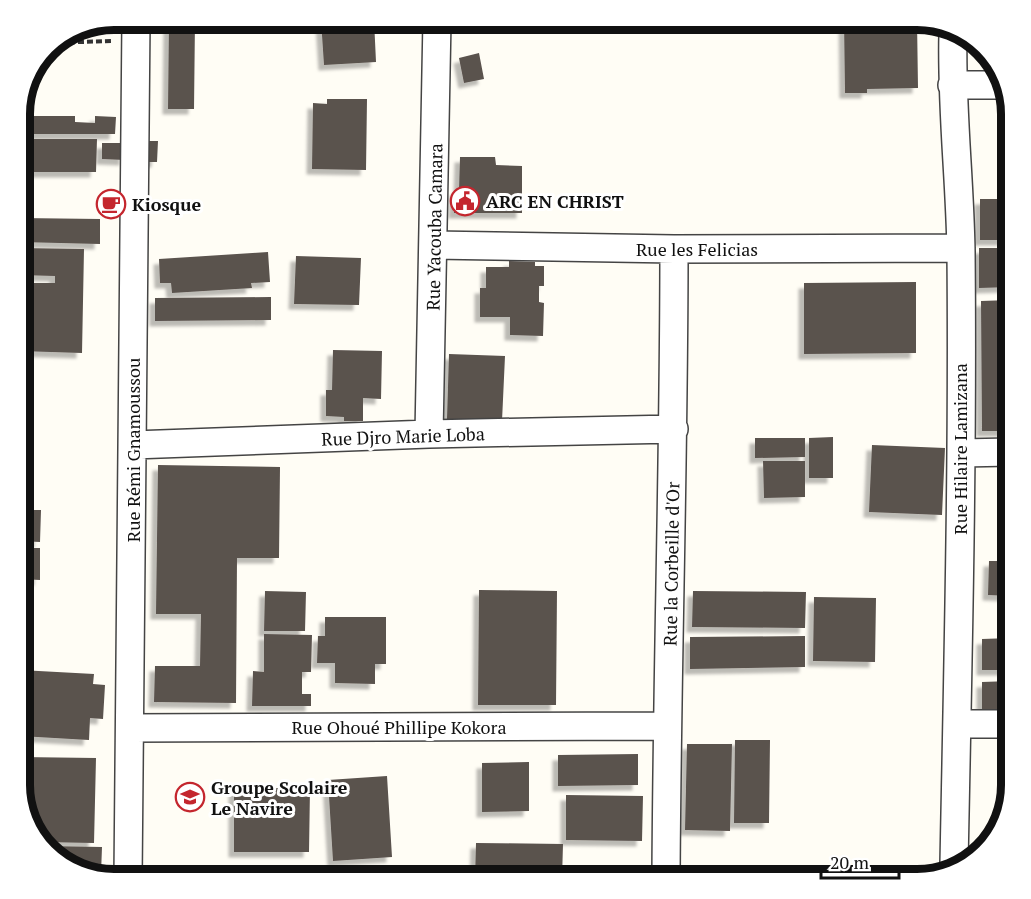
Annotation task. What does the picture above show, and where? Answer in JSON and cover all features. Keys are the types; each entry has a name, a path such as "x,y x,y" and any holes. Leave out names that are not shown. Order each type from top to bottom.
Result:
{"street":[{"name":"Rue Rémi Gnamoussou","path":"128,869 135,30"},
{"name":"Rue Yacouba Camara","path":"429,434 437,30"},
{"name":"Rue Hilaire Lamizana","path":"953,38 952,85 961,248 961,453 954,860"},
{"path":"952,85 995,85"},
{"name":"Rue les Felicias","path":"434,245 674,249 961,248"},
{"name":"Rue la Corbeille d'Or","path":"666,869 674,429 674,249"},
{"name":"Rue Djro Marie Loba","path":"133,445 429,434 674,429"},
{"path":"961,453 1001,452"},
{"path":"957,724 1001,724"},
{"name":"Rue Ohoué Phillipe Kokora","path":"130,728 667,726"}],"path":[{"path":"76,39 135,30"}],"building":[{"path":"169,30 195,30 194,109 168,109"},
{"path":"322,30 374,30 376,62 324,65"},
{"path":"844,30 917,30 918,88 867,89 867,93 845,93"},
{"path":"479,53 484,79 464,83 459,58"},
{"path":"327,99 367,99 366,170 312,169 313,103 327,104"},
{"path":"30,116 75,116 75,122 95,123 95,116 116,117 115,134 30,134"},
{"path":"30,139 97,139 96,172 30,172"},
{"path":"142,141 158,141 157,162 141,162"},
{"path":"102,143 125,143 125,160 102,159"},
{"path":"460,157 495,157 496,165 522,166 522,213 454,213 455,190 459,190"},
{"path":"980,199 1001,199 1001,240 980,240"},
{"path":"30,218 100,219 100,244 30,242"},
{"path":"30,248 84,249 82,353 30,351 30,283 55,283 55,276 30,275"},
{"path":"979,248 1001,248 1001,287 979,288"},
{"path":"268,252 270,282 251,283 252,288 172,293 171,283 160,283 159,259"},
{"path":"296,256 361,258 359,305 294,304"},
{"path":"509,261 535,262 535,266 544,266 544,286 539,286 539,302 544,303 543,336 510,335 510,317 480,317 480,288 486,288 486,267 509,267"},
{"path":"916,282 916,353 804,354 804,283"},
{"path":"271,297 271,320 155,321 155,298"},
{"path":"1001,300 1001,431 982,431 981,301"},
{"path":"333,350 382,351 381,399 363,398 363,421 344,421 344,417 326,416 326,390 332,390"},
{"path":"449,354 505,356 502,421 447,419"},
{"path":"833,437 833,478 809,478 809,438"},
{"path":"755,438 805,438 805,457 755,458"},
{"path":"872,445 945,448 942,515 869,512"},
{"path":"763,461 805,461 805,497 764,498"},
{"path":"158,465 280,467 279,558 237,558 236,703 154,702 155,666 200,666 201,614 156,614"},
{"path":"30,510 41,510 40,542 30,542"},
{"path":"30,548 40,548 40,580 30,580"},
{"path":"989,561 1001,561 1001,596 988,595"},
{"path":"479,590 557,591 556,705 478,705"},
{"path":"265,591 306,592 305,631 264,631"},
{"path":"693,591 806,592 805,628 692,627"},
{"path":"814,597 876,598 875,662 813,661"},
{"path":"325,617 386,617 386,664 375,664 375,684 335,683 335,663 317,663 318,636 325,636"},
{"path":"264,634 312,635 311,672 302,672 302,694 311,694 311,706 252,706 253,671 264,672"},
{"path":"805,636 805,667 690,669 690,637"},
{"path":"1001,638 1001,670 982,670 982,639"},
{"path":"30,671 94,674 93,684 105,685 103,719 90,718 89,740 30,737"},
{"path":"1001,681 1001,714 982,714 982,682"},
{"path":"735,740 770,740 769,823 734,823"},
{"path":"687,744 732,744 730,831 685,830"},
{"path":"638,754 638,785 558,786 558,755"},
{"path":"30,757 96,758 94,843 53,842 47,836 33,807 30,791"},
{"path":"529,762 529,811 482,812 482,763"},
{"path":"387,776 392,857 333,861 328,780"},
{"path":"234,788 310,788 309,852 234,852"},
{"path":"566,795 643,796 642,841 566,840"},
{"path":"476,843 563,844 562,869 475,869"},
{"path":"57,846 102,847 101,867 82,863 67,855"}],"place":[{"name":"ARC EN CHRIST","path":"465,201"},
{"name":"Kiosque","path":"111,204"},
{"name":"Groupe Scolaire Le Navire","path":"190,797"}]}
